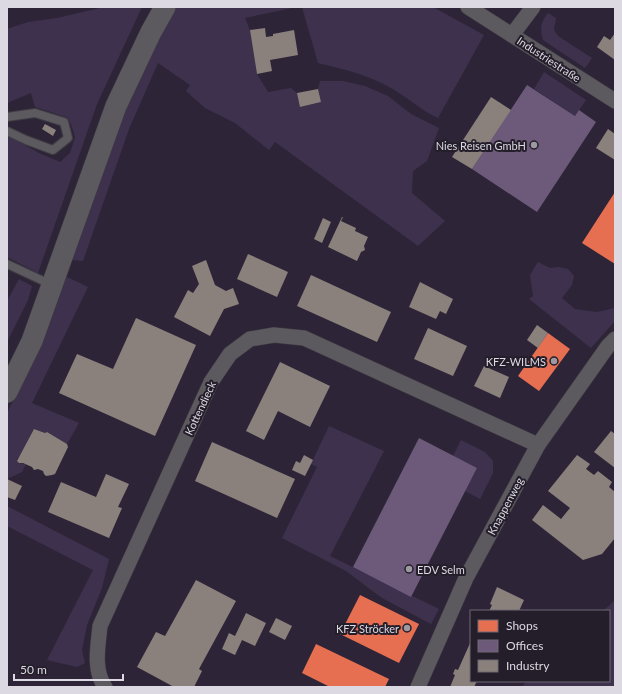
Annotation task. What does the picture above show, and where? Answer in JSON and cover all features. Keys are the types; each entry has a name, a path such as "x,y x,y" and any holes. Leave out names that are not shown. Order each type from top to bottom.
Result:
{"street":[{"path":"7,392 32,341 116,106 151,32 165,7"},
{"path":"468,7 512,35"},
{"name":"Industriestraße","path":"532,7 512,35 615,102"},
{"name":"Kottendieck","path":"106,687 102,682 96,656 100,626 210,382 230,354 250,338 274,334 304,338 538,445"},
{"name":"Knappenweg","path":"418,687 466,578 538,445 608,346 615,339"}],"lane":[{"path":"7,117 35,113 64,122 68,138 53,150 7,131"},
{"path":"7,264 52,285"}],"shaded area":[{"path":"7,7 615,7 615,600 604,610 470,610 470,682 526,682 521,687 7,687"},
{"path":"104,7 142,7 97,104 38,273 7,257 7,135 41,154 60,162 70,153 75,137 71,124 66,117 35,107 31,93 7,103 7,29 28,22 57,18"},
{"path":"175,7 297,7 245,18 250,30 257,74 268,92 291,88 297,93 301,107 321,102 318,89 320,81 343,81 365,86 388,96 411,114 439,128 427,161 413,171 412,193 445,221 418,246 275,142 269,150 235,123 205,108 186,91 190,85 158,63 129,129 83,261 72,260 131,90"},
{"path":"302,7 433,7 484,35 438,118 383,83 351,71 318,63"},
{"path":"548,13 556,18 554,30 558,36 592,58 585,68 543,40 541,26"},
{"path":"544,72 586,100 575,116 534,89"},
{"path":"538,262 550,268 559,267 568,269 574,276 572,285 562,298 575,309 597,312 615,308 615,321 591,348 529,299 533,296 530,275"},
{"path":"65,276 88,287 32,403 79,423 67,444 47,432 45,433 34,429 17,459 19,463 26,464 22,472 7,479 7,413 36,354"},
{"path":"19,279 32,286 28,300 7,342 7,301"},
{"path":"329,426 384,451 330,556 439,609 431,624 382,598 346,571 282,538 317,467 311,464"},
{"path":"461,440 485,452 493,461 493,473 480,499 465,491 477,468 453,456"},
{"path":"7,506 109,559 102,588 87,625 82,650 85,663 77,667 47,660 93,570 7,526"},
{"path":"615,600 615,687 521,687 526,682 610,682 610,610 604,610"}],"building: Shops":[{"path":"615,192 615,264 582,243"},
{"path":"548,333 570,349 539,391 518,376"},
{"path":"360,595 419,624 399,663 340,634"},
{"path":"316,644 389,679 385,687 330,687 302,673"}],"building: Offices":[{"name":"Nies Reisen GmbH","path":"527,85 575,116 579,110 596,122 537,212 472,169"},
{"path":"419,438 477,468 411,597 353,567"}],"building: Industry":[{"path":"265,28 266,37 273,36 273,34 294,30 298,55 270,60 272,71 257,74 250,30"},
{"path":"615,33 615,60 597,47 604,36 610,40"},
{"path":"318,89 321,102 300,107 297,93"},
{"path":"491,97 511,110 472,169 452,157"},
{"path":"45,124 56,130 53,136 42,129"},
{"path":"608,129 615,134 615,160 596,148"},
{"path":"342,217 341,221 356,228 355,231 368,237 364,246 365,250 361,252 357,261 328,247"},
{"path":"323,218 331,222 322,243 314,239"},
{"path":"248,254 288,272 277,297 237,279"},
{"path":"206,260 215,285 226,291 233,288 239,304 224,309 210,336 174,317 188,290 193,293 199,284 192,266"},
{"path":"311,275 391,312 377,342 297,306"},
{"path":"420,282 453,299 446,314 440,311 436,319 409,307"},
{"path":"136,318 196,345 155,436 59,393 77,354 113,369"},
{"path":"537,325 548,333 538,348 527,340"},
{"path":"428,328 467,346 453,376 414,359"},
{"path":"280,362 330,386 310,427 278,411 264,440 246,431"},
{"path":"484,366 509,377 500,398 474,386"},
{"path":"34,429 45,433 47,432 67,444 68,447 55,474 46,476 43,471 38,469 34,470 32,467 17,461"},
{"path":"611,431 615,434 615,468 594,452"},
{"path":"212,442 295,479 277,518 195,481"},
{"path":"304,455 313,460 305,476 292,470 296,461 300,463"},
{"path":"577,455 590,464 586,469 594,475 598,471 612,482 609,487 615,492 615,538 602,554 583,560 532,520 543,505 561,519 570,508 548,491"},
{"path":"106,474 129,484 118,507 122,508 109,538 48,512 61,482 96,497"},
{"path":"7,479 22,486 15,500 7,497"},
{"path":"196,580 236,601 199,669 202,671 194,687 174,687 137,667 156,632 165,636"},
{"path":"497,587 524,600 519,610 490,610 492,605 490,604"},
{"path":"246,613 266,623 255,646 242,640 235,655 222,649 229,633 235,636"},
{"path":"276,618 292,626 285,640 269,632"},
{"path":"470,643 470,682 476,682 474,687 450,687 455,675 453,674 455,669 458,670"}],"place":[{"name":"Nies Reisen GmbH","path":"534,145"},
{"name":"KFZ-WILMS","path":"554,361"},
{"name":"EDV Selm","path":"409,569"},
{"name":"KFZ Ströcker","path":"407,628"}]}
